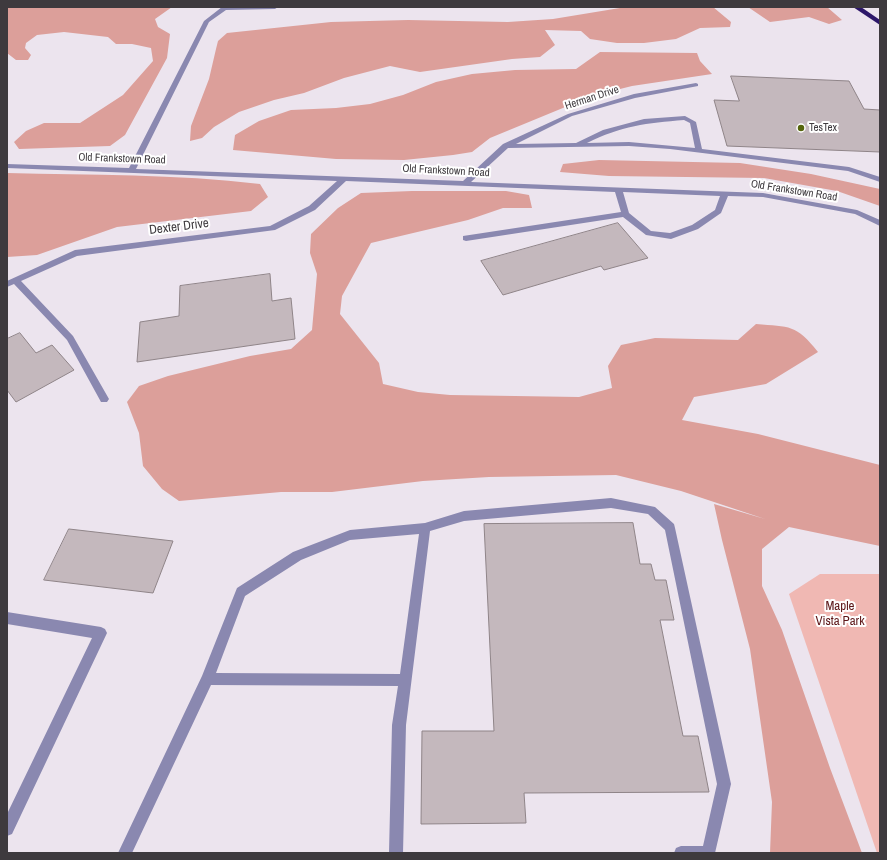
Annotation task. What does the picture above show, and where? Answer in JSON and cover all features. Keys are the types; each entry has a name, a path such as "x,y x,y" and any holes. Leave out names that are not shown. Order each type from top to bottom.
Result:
{"highway":[{"path":"856,7 880,23"}],"street":[{"path":"131,171 207,21 226,8 274,7"},
{"name":"Herman Drive","path":"465,183 506,146 570,114 634,96 696,85"},
{"path":"577,145 605,131 644,121 685,118 693,122 699,150"},
{"path":"506,146 629,144 699,150 801,162 849,170 880,180"},
{"name":"Old Frankstown Road","path":"7,166 763,195 850,211 880,223"},
{"name":"Dexter Drive","path":"10,282 76,253 272,228 312,208 345,178"},
{"path":"618,189 625,214 648,233 671,236 695,226 718,211 725,193"},
{"path":"466,238 625,214"},
{"path":"10,282 70,338 104,399"},
{"path":"125,853 207,679 241,592 297,556 350,535 376,531 425,528 464,516 611,503 651,510 670,528 724,784 708,853 681,853"},
{"path":"396,853 399,725 425,528"},
{"path":"7,618 101,633 7,830"},
{"path":"207,679 404,680"}],"green space":[{"name":"Maple Vista Park","path":"820,574 880,574 880,853 877,853 789,594"}],"shaded area":[{"path":"7,7 172,7 155,19 158,27 170,34 167,58 125,135 110,146 19,149 14,142 26,131 44,123 80,123 123,95 153,61 151,48 132,44 116,44 108,37 64,32 37,35 26,43 25,48 31,55 28,60 16,60 7,53"},
{"path":"626,7 713,7 731,22 730,27 700,28 676,39 644,43 617,43 590,39 581,31 545,30 555,45 540,57 512,59 420,72 390,66 344,78 304,93 274,100 239,112 214,127 202,138 190,141 191,126 209,79 218,41 227,33 331,22 408,20 508,22 553,19"},
{"path":"748,7 827,7 842,20 829,24 809,17 770,22"},
{"path":"600,52 697,53 700,61 712,74 632,86 592,96 490,138 472,152 404,160 336,159 233,150 235,135 259,121 291,110 336,108 370,104 403,95 436,82 472,74 515,70 576,69"},
{"path":"599,160 740,163 811,174 880,189 880,206 837,191 764,178 609,176 560,172 563,164"},
{"path":"7,173 197,178 260,184 268,197 251,211 117,227 37,255 7,257"},
{"path":"412,191 506,191 529,195 532,208 503,208 468,220 371,243 342,296 340,314 379,363 383,384 418,392 450,395 579,397 612,388 608,366 621,345 655,338 738,340 756,324 792,329 804,336 818,352 766,384 694,397 682,420 758,434 880,465 880,546 789,527 762,549 762,586 782,630 830,768 862,853 770,853 772,802 750,649 714,504 765,519 681,491 616,475 489,477 423,481 332,492 281,492 179,501 162,489 143,466 139,433 127,402 139,386 168,376 250,356 291,349 312,330 317,274 310,253 311,234 338,208 361,193"}],"building":[{"name":"TesTex","path":"731,76 849,81 864,109 880,110 880,152 727,146 714,100 739,101"},
{"path":"618,223 648,258 604,270 601,266 503,295 481,261"},
{"path":"270,274 272,301 291,298 295,339 137,362 140,322 179,316 180,286"},
{"path":"20,333 36,353 52,345 74,370 16,402 7,390 7,339"},
{"path":"633,523 640,564 651,564 655,580 666,580 674,620 660,620 683,736 698,736 709,792 524,793 526,823 421,824 422,731 494,731 484,524"},
{"path":"69,529 173,541 153,593 44,580"}],"place":[{"name":"TesTex","path":"801,128"}]}
